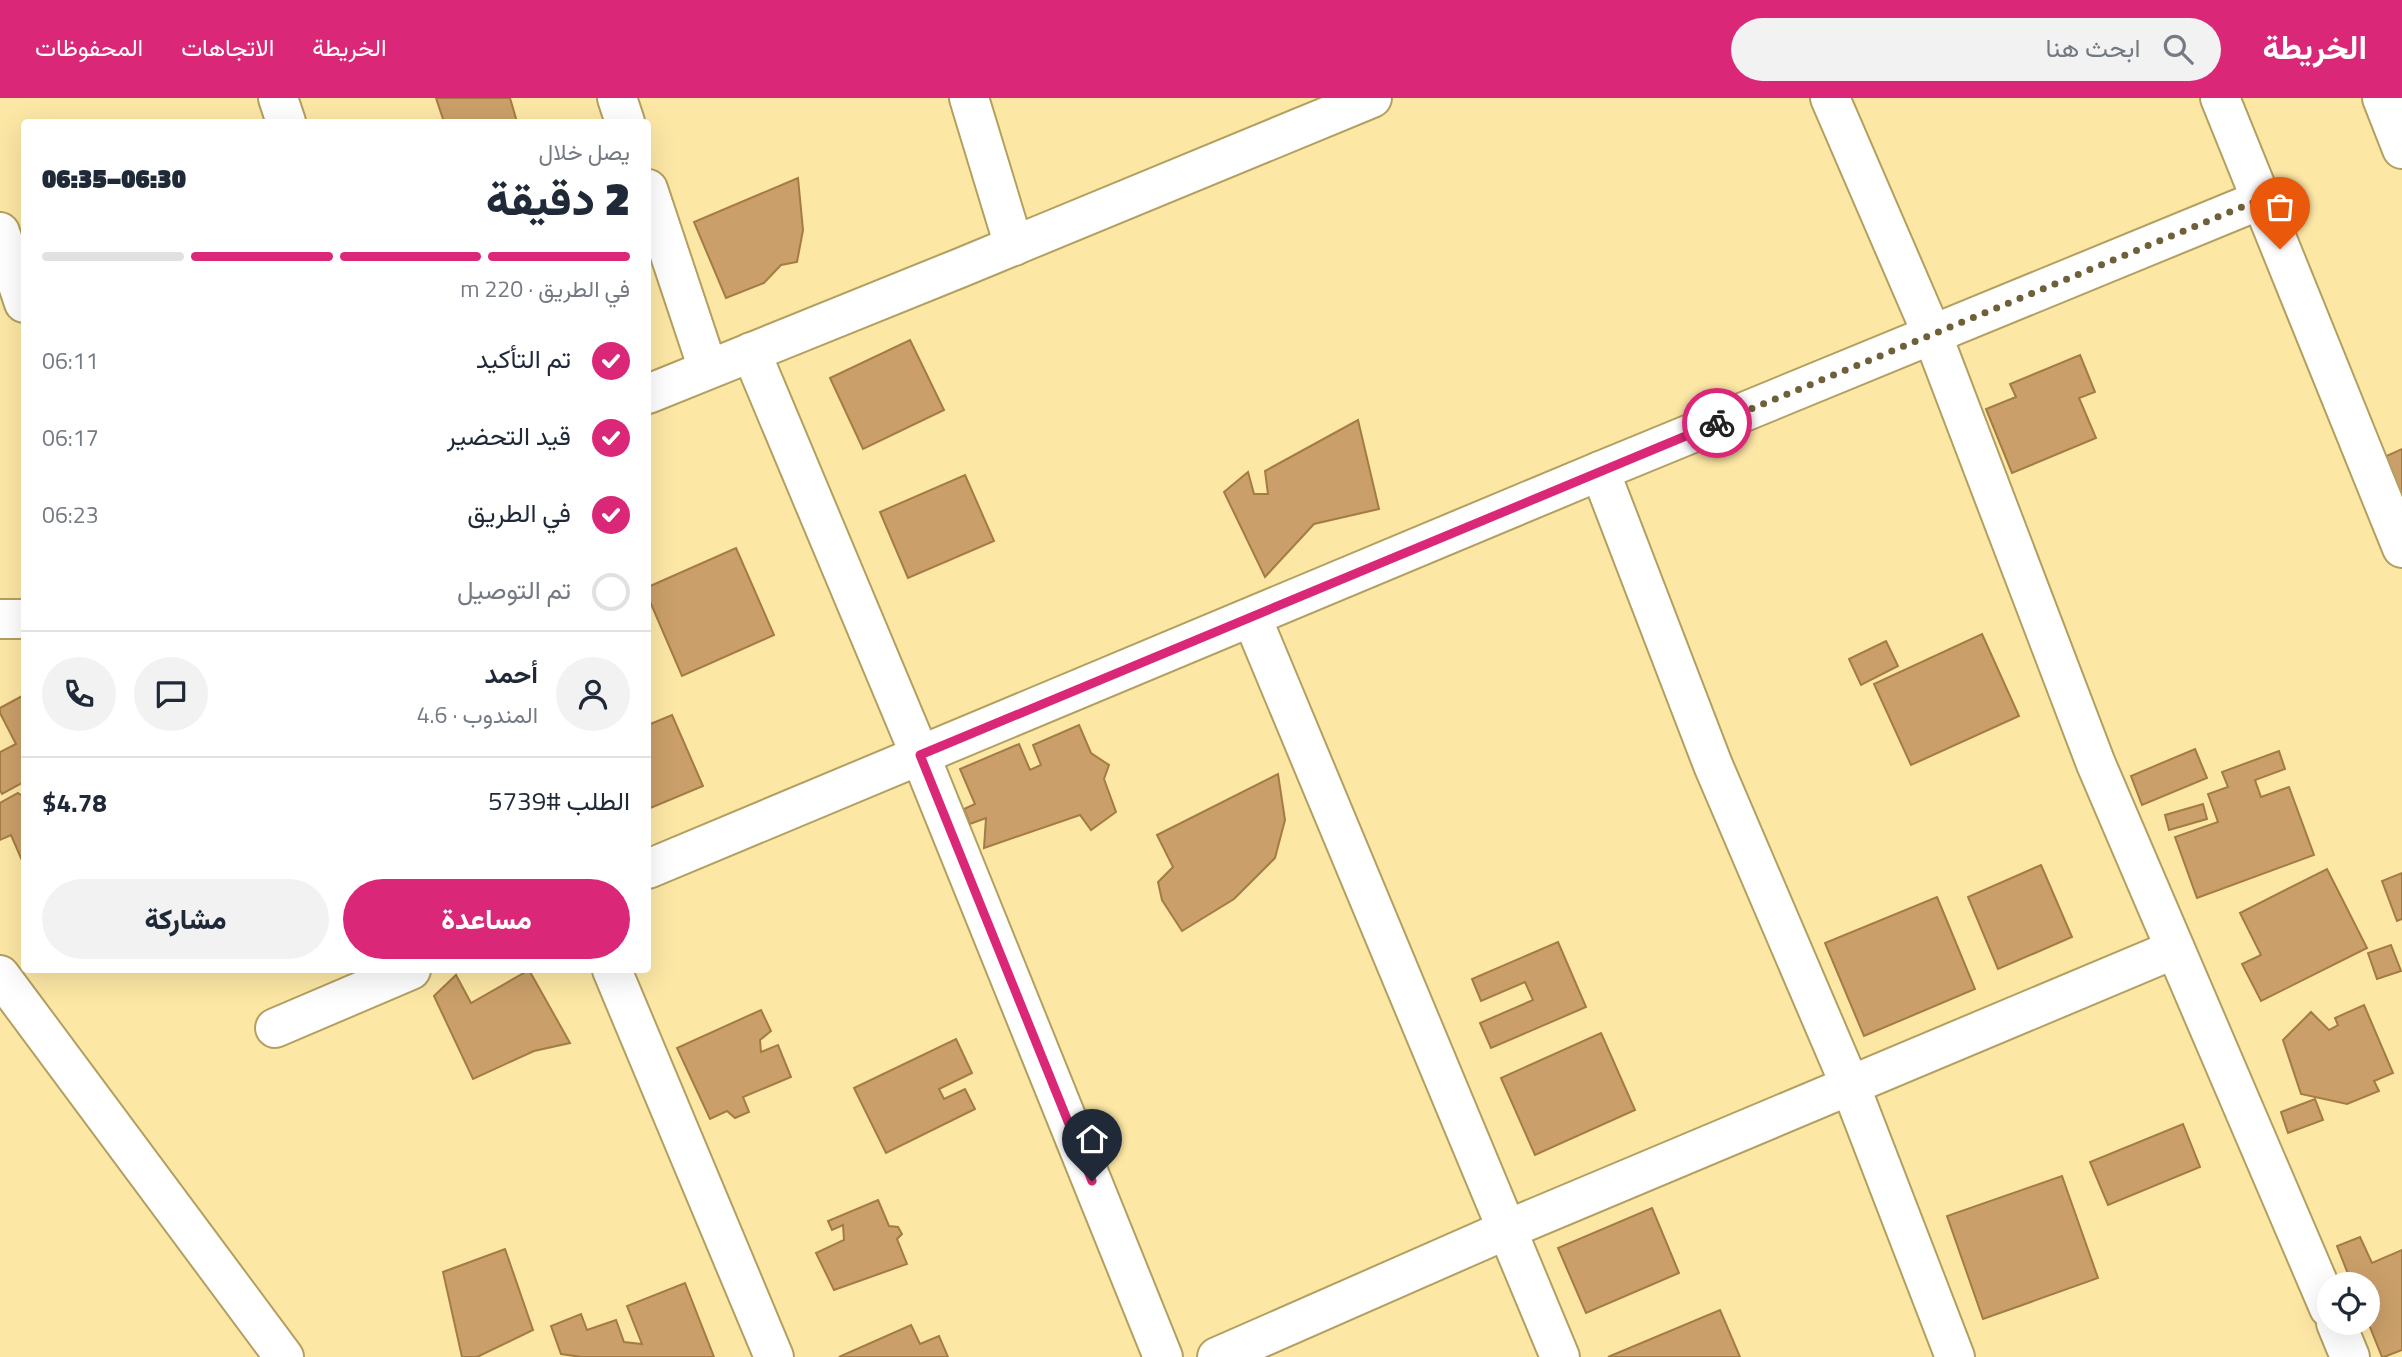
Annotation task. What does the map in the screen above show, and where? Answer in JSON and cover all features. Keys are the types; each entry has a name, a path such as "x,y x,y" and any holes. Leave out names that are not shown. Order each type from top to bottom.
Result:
{"street":[{"path":"278,98 285,119"},
{"path":"617,98 624,119"},
{"path":"969,98 1014,246"},
{"path":"651,393 1014,246 1319,108 1372,98"},
{"path":"1830,98 1932,334 2096,764 2317,1280"},
{"path":"2220,98 2402,548"},
{"path":"2382,98 2402,149"},
{"path":"651,198 708,369"},
{"path":"651,868 1600,471 2259,200"},
{"path":"0,232 21,294"},
{"path":"751,352 920,755 1163,1357"},
{"path":"1600,471 1713,765 1850,1085 1955,1357"},
{"path":"1252,618 1560,1357"},
{"path":"0,620 21,619"},
{"path":"1217,1357 1506,1230 2175,949"},
{"path":"275,1028 404,973"},
{"path":"613,973 774,1357"},
{"path":"0,975 284,1357"},
{"path":"2341,1335 2350,1357"}],"building":[{"path":"436,98 510,98 516,119 443,119"},
{"path":"798,178 803,230 797,262 781,265 764,283 726,298 694,222"},
{"path":"910,340 944,410 863,449 830,378"},
{"path":"2080,355 2095,392 2079,398 2096,438 2012,473 1986,409 2016,397 2010,384"},
{"path":"1358,420 1379,509 1314,524 1265,577 1224,492 1248,472 1254,494 1268,494 1265,471"},
{"path":"2402,449 2402,507 2382,458"},
{"path":"965,475 994,541 908,578 880,512"},
{"path":"736,548 774,635 682,676 651,604 651,586"},
{"path":"1982,634 2019,716 1911,765 1874,684"},
{"path":"1886,641 1898,666 1861,685 1849,659"},
{"path":"21,697 21,784 2,794 0,752 16,744 0,708"},
{"path":"672,715 703,786 651,808 651,724"},
{"path":"1079,725 1091,753 1109,765 1104,779 1116,812 1091,830 1080,815 984,848 986,818 970,824 964,809 975,804 960,769 1019,744 1030,770 1041,765 1033,745"},
{"path":"2195,749 2207,778 2142,805 2131,776"},
{"path":"2279,751 2285,769 2255,780 2261,797 2289,787 2314,855 2197,898 2175,837 2218,822 2208,794 2228,787 2222,772"},
{"path":"1278,774 1285,820 1275,858 1234,899 1182,931 1162,900 1158,882 1173,867 1157,835"},
{"path":"18,793 21,795 21,858 11,835 0,840 0,803"},
{"path":"2203,804 2207,819 2169,830 2165,815"},
{"path":"2041,865 2072,937 1998,969 1968,897"},
{"path":"2327,869 2367,948 2261,1001 2242,964 2261,955 2240,913"},
{"path":"2402,873 2402,919 2397,921 2382,881"},
{"path":"1937,897 1975,989 1864,1036 1825,943"},
{"path":"1558,942 1586,1007 1491,1048 1480,1023 1533,1000 1525,982 1481,1001 1472,979"},
{"path":"2391,945 2401,971 2377,979 2368,953"},
{"path":"524,973 531,973 570,1043 534,1051 473,1079 434,996 456,975 471,1003"},
{"path":"2364,1005 2393,1073 2374,1081 2379,1091 2347,1104 2301,1094 2283,1040 2311,1012 2329,1030 2338,1025 2335,1018"},
{"path":"761,1010 771,1031 760,1040 761,1052 778,1045 791,1077 743,1097 749,1112 735,1118 727,1111 710,1119 677,1048"},
{"path":"1601,1033 1635,1110 1535,1155 1501,1078"},
{"path":"956,1039 972,1073 939,1089 944,1099 965,1089 975,1109 886,1153 854,1088"},
{"path":"2315,1099 2323,1120 2288,1133 2281,1112"},
{"path":"2183,1124 2200,1167 2108,1205 2090,1162"},
{"path":"2062,1176 2098,1278 1983,1319 1947,1216"},
{"path":"878,1200 889,1226 898,1227 902,1234 897,1239 907,1264 834,1290 816,1253 844,1240 843,1225 832,1230 828,1221"},
{"path":"1652,1208 1679,1273 1586,1313 1558,1248"},
{"path":"2360,1237 2372,1263 2402,1250 2402,1350 2382,1357 2373,1335 2380,1335 2380,1272 2347,1272 2337,1246"},
{"path":"505,1249 533,1330 477,1357 462,1357 443,1272"},
{"path":"685,1283 714,1357 581,1357 561,1354 551,1326 581,1314 587,1330 616,1320 624,1342 642,1344 627,1306"},
{"path":"1720,1310 1740,1357 1608,1357"},
{"path":"911,1325 920,1344 939,1336 948,1357 839,1357"}],"way so far":[{"path":"1717,423 2259,200 2280,249"}],"route":[{"path":"1092,1181 920,755 1717,423"}]}
